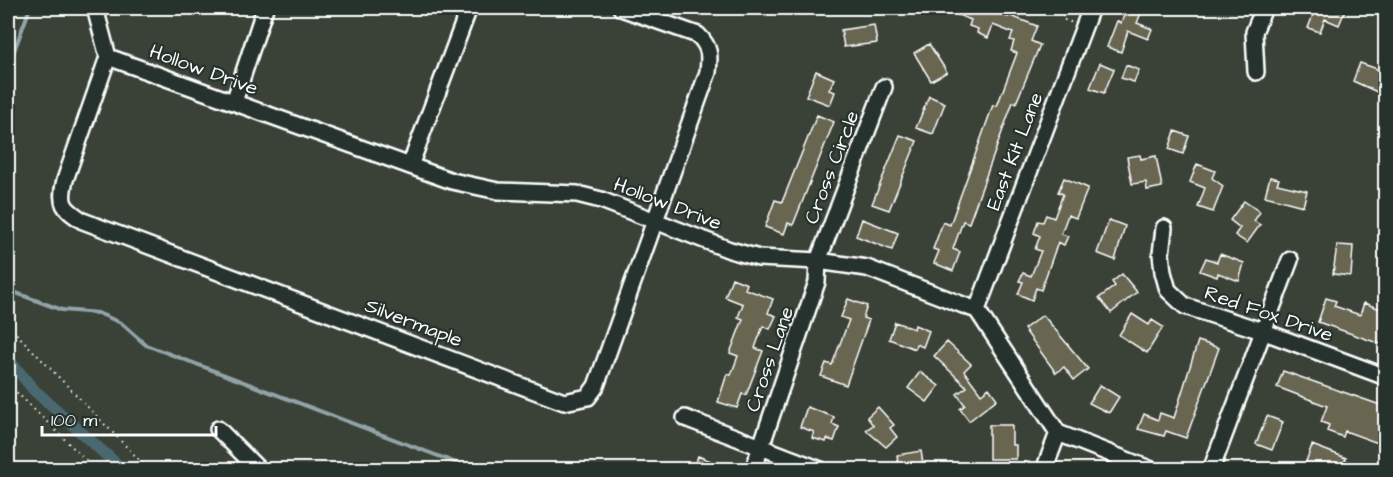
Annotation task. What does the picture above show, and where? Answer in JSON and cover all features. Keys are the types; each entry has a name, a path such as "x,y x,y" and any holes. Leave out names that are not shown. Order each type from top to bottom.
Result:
{"street":[{"path":"96,8 108,57"},
{"path":"234,102 265,8"},
{"path":"410,166 469,8"},
{"name":"Silvermaple","path":"108,57 61,196 67,211 83,221 564,402 588,397 596,386 708,72 710,55 707,44 698,35 621,8"},
{"name":"East Kit Lane","path":"977,310 1089,8"},
{"path":"1256,72 1254,32 1264,8"},
{"name":"Hollow Drive","path":"108,57 476,188 577,194 601,200 759,258 818,261 867,268 977,310"},
{"name":"Cross Circle","path":"818,261 884,87"},
{"name":"Red Fox Drive","path":"1164,228 1161,254 1163,273 1168,290 1185,306 1262,331 1386,377"},
{"path":"1211,470 1290,260"},
{"name":"Cross Lane","path":"753,470 818,281 818,261"},
{"path":"977,310 1058,433 1152,470"},
{"path":"685,418 821,470"},
{"path":"218,429 259,470"},
{"path":"1044,470 1058,433"}],"path":[{"path":"8,28 16,8"},
{"path":"1066,10 1062,19 1073,23"},
{"path":"8,325 149,470"},
{"path":"8,384 96,470"}],"building":[{"path":"940,8 982,8 1008,17 1008,15 1037,26 1031,41 1040,45 1016,103 1013,102 969,223 963,221 953,249 960,252 953,271 934,263 939,251 933,249 943,222 950,225 993,105 997,106 1017,53 1011,51 1014,41 1010,40 1013,33 993,25 988,38 977,33 978,29 969,26 971,20"},
{"path":"1127,8 1143,8 1137,23 1152,29 1148,39 1128,31 1121,52 1107,47 1117,21 1121,23"},
{"path":"1296,8 1346,8 1339,25 1325,19 1320,32 1308,28 1313,15"},
{"path":"874,25 877,43 844,47 841,30"},
{"path":"929,44 947,72 931,81 914,53"},
{"path":"1100,63 1114,69 1104,93 1090,88"},
{"path":"1360,63 1386,72 1386,96 1353,81"},
{"path":"1126,65 1139,70 1134,82 1121,78"},
{"path":"816,71 834,79 829,90 835,92 830,105 806,96"},
{"path":"929,96 945,103 933,134 916,128"},
{"path":"817,115 834,122 793,225 788,223 784,234 765,227 775,200 782,202"},
{"path":"1175,131 1189,136 1183,154 1169,149"},
{"path":"900,135 917,141 889,210 872,204"},
{"path":"1140,155 1141,159 1156,156 1162,187 1147,190 1146,182 1132,184 1127,157"},
{"path":"1197,164 1215,171 1212,178 1223,186 1213,212 1198,207 1205,188 1190,182"},
{"path":"1270,177 1279,179 1277,184 1307,191 1303,206 1265,196"},
{"path":"1064,178 1088,188 1076,218 1068,215 1061,234 1068,236 1064,245 1058,242 1041,290 1036,288 1032,300 1018,294 1023,282 1019,281 1023,273 1031,276 1041,251 1035,249 1040,236 1034,233 1038,221 1043,222 1046,215 1054,218 1063,194 1058,192"},
{"path":"1244,201 1260,212 1254,221 1260,225 1247,243 1235,235 1240,228 1230,220"},
{"path":"862,219 898,233 892,250 856,236"},
{"path":"1109,220 1125,226 1115,260 1097,253"},
{"path":"1337,245 1353,246 1351,276 1333,274"},
{"path":"1220,254 1244,263 1239,281 1218,273 1217,277 1200,271 1206,258 1217,262"},
{"path":"1122,274 1137,292 1111,313 1099,298 1115,286 1112,282"},
{"path":"732,278 747,284 745,289 773,299 768,313 776,316 770,329 763,326 755,348 763,351 746,395 742,394 737,408 718,402 727,374 731,375 738,356 730,353 743,319 738,317 743,304 725,297"},
{"path":"1326,298 1336,301 1334,306 1360,315 1364,303 1386,311 1386,346 1318,322"},
{"path":"848,299 867,306 863,318 869,320 846,385 821,376 826,363 832,365 849,320 841,317"},
{"path":"1132,314 1149,325 1152,320 1163,327 1147,353 1119,335"},
{"path":"1043,315 1088,369 1074,380 1064,367 1056,373 1024,329"},
{"path":"895,322 914,329 915,325 929,331 923,347 916,344 915,349 889,339"},
{"path":"1198,341 1219,348 1186,438 1166,431 1164,436 1138,429 1144,414 1158,420 1160,413 1174,418"},
{"path":"947,342 971,364 964,371 981,394 989,388 997,399 969,421 960,409 965,405 957,394 967,387 934,356"},
{"path":"1283,371 1386,407 1383,415 1386,416 1386,446 1345,431 1343,437 1327,431 1329,425 1321,422 1327,406 1277,387"},
{"path":"920,372 939,386 927,402 908,388"},
{"path":"1100,385 1119,397 1109,413 1089,403"},
{"path":"807,407 834,417 832,424 839,427 834,441 827,439 826,442 812,438 814,432 800,427"},
{"path":"878,407 894,425 890,428 897,437 886,447 866,430 873,425 867,417"},
{"path":"1267,416 1283,422 1272,450 1256,444"},
{"path":"989,425 1012,425 1012,445 1016,445 1016,459 989,459"},
{"path":"1312,445 1346,458 1345,460 1367,470 1303,470"},
{"path":"921,451 924,470 899,470 897,455"},
{"path":"698,456 731,469 731,470 693,470"}],"waterway":[{"path":"8,67 30,8"},
{"path":"8,290 62,310 98,313 121,323 146,345 475,470"},
{"path":"8,359 34,390 123,470"}]}
